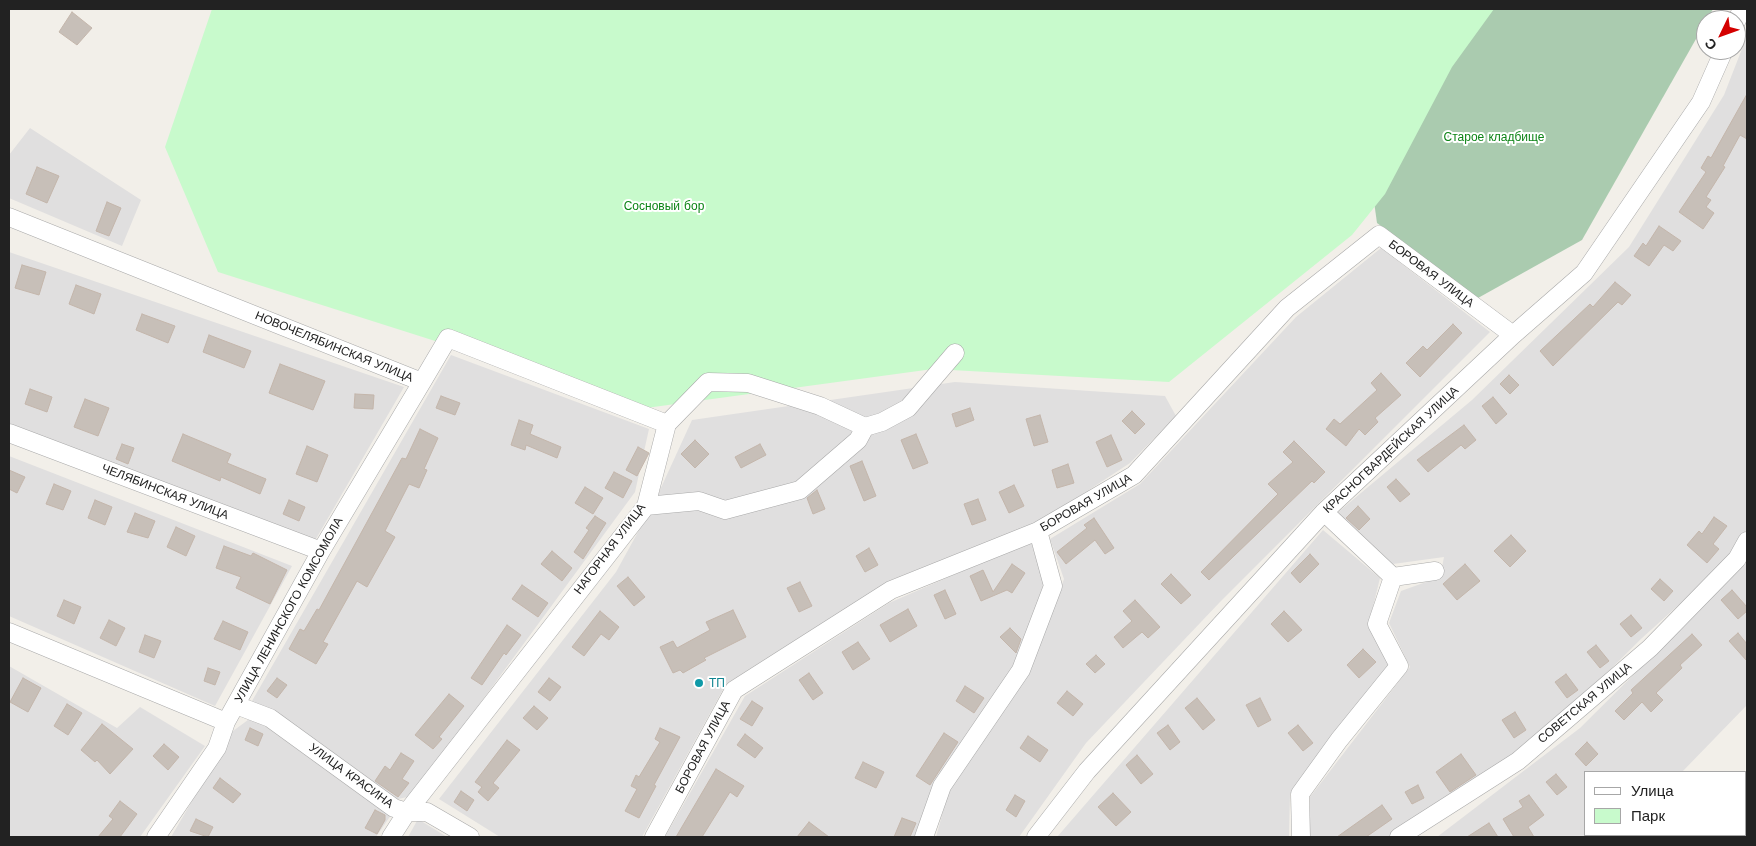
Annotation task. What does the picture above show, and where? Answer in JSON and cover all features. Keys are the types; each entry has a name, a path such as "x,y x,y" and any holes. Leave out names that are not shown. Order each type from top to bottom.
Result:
{"street":[{"name":"КРАСНОГВАРДЕЙСКАЯ УЛИЦА","path":"1036,837 1086,771 1324,512 1513,334 1584,273 1701,102 1720,60"},
{"name":"НОВОЧЕЛЯБИНСКАЯ УЛИЦА","path":"9,217 422,382 448,338 667,424"},
{"name":"БОРОВАЯ УЛИЦА","path":"654,837 734,690 891,590 1038,531 1134,475 1287,308 1379,235 1513,334"},
{"path":"646,506 699,501 725,510 800,490 858,440 865,427 882,422 908,408 955,353"},
{"name":"УЛИЦА ЛЕНИНСКОГО КОМСОМОЛА","path":"156,837 217,748 226,722 320,551 422,382"},
{"name":"НАГОРНАЯ УЛИЦА","path":"391,837 407,812 646,506 667,424 708,382 748,383 820,406 865,427"},
{"name":"ЧЕЛЯБИНСКАЯ УЛИЦА","path":"9,433 320,551"},
{"path":"1324,512 1393,577"},
{"path":"924,837 942,786 1021,670 1053,586 1038,531"},
{"name":"СОВЕТСКАЯ УЛИЦА","path":"1399,837 1518,761 1650,648 1737,559 1747,541"},
{"path":"1393,577 1435,571"},
{"path":"1301,837 1300,794 1339,740 1399,666 1377,624 1393,577"},
{"path":"9,632 226,722"},
{"name":"УЛИЦА КРАСИНА","path":"236,705 270,718 394,808 407,812 427,812 470,837"}],"shaded area":[{"path":"1747,36 1747,528 1733,556 1642,638 1518,761 1388,837 1310,837 1310,797 1410,667 1389,623 1401,591 1440,577 1444,557 1393,564 1337,513 1472,400 1629,247 1724,95 1738,60 1746,60"},
{"path":"30,128 141,200 122,246 9,198 9,155"},
{"path":"1381,248 1490,332 1220,602 1086,743 1019,837 936,837 950,786 1025,678 1064,579 1050,539 1140,484 1296,317"},
{"path":"9,252 404,387 313,544 9,425"},
{"path":"451,355 649,429 635,492 412,796 398,799 252,701"},
{"path":"955,382 1165,396 1176,416 1130,463 1034,526 891,580 726,684 642,837 500,837 439,799 616,572 654,503 692,420"},
{"path":"9,456 292,566 215,706 9,616"},
{"path":"1323,530 1380,578 1370,619 1389,666 1290,794 1289,837 1057,837"},
{"path":"1031,541 1044,584 1014,667 916,837 665,837 745,696 889,603"},
{"path":"1747,562 1747,705 1683,771 1584,771 1584,836 1620,836 1437,837 1580,728"},
{"path":"9,666 117,728 140,707 205,746 140,837 9,837"},
{"path":"252,717 391,815 376,837 171,837 233,731"},
{"path":"418,819 447,837 408,837"}],"green space":[{"name":"Сосновый бор","path":"212,9 1494,9 1452,67 1385,194 1352,235 1169,382 933,369 646,408 218,272 165,147"},
{"name":"Старое кладбище","path":"1347,9 1713,9 1696,10 1696,39 1582,240 1478,298 1377,223"}],"building":[{"path":"72,12 92,28 77,45 59,32"},
{"path":"1747,94 1747,139 1740,135 1723,166 1725,167 1706,197 1711,200 1706,207 1714,213 1703,229 1679,212 1706,172 1701,168 1708,156 1711,158"},
{"path":"37,167 59,176 47,203 26,194"},
{"path":"107,202 121,208 109,236 96,231"},
{"path":"1659,226 1681,241 1673,251 1664,245 1649,266 1634,256 1643,243 1646,246"},
{"path":"22,265 46,272 39,295 15,288"},
{"path":"1615,282 1631,295 1622,305 1618,302 1553,366 1540,351 1590,304 1593,307"},
{"path":"76,285 101,294 94,314 69,304"},
{"path":"142,314 175,326 168,343 136,330"},
{"path":"1453,324 1462,333 1420,377 1406,363 1423,346 1427,350"},
{"path":"209,335 251,351 244,368 203,352"},
{"path":"280,364 325,381 313,410 269,393"},
{"path":"1381,373 1401,395 1375,418 1378,422 1365,435 1359,429 1346,446 1326,429 1334,419 1340,424 1377,390 1371,383"},
{"path":"1509,375 1519,385 1510,394 1500,384"},
{"path":"30,389 52,397 47,412 25,404"},
{"path":"355,394 374,395 373,409 354,408"},
{"path":"441,396 460,403 455,415 436,408"},
{"path":"1493,397 1507,414 1496,424 1482,406"},
{"path":"85,399 109,408 98,436 74,427"},
{"path":"970,408 974,420 956,427 952,414"},
{"path":"1132,411 1145,424 1135,434 1122,421"},
{"path":"1040,415 1048,442 1034,446 1026,419"},
{"path":"519,420 533,425 530,434 561,447 557,458 526,445 525,450 511,445"},
{"path":"1464,425 1476,440 1465,449 1461,445 1428,472 1417,460"},
{"path":"420,429 438,438 424,469 427,470 419,488 409,484 385,531 395,537 367,587 357,581 323,642 328,644 316,664 289,649 300,629 304,631 317,609 319,610 402,458 406,459"},
{"path":"183,434 231,454 227,463 266,479 260,494 221,477 220,481 172,461"},
{"path":"916,434 928,463 913,469 901,440"},
{"path":"1111,435 1122,460 1107,467 1096,442"},
{"path":"695,440 709,454 695,468 681,454"},
{"path":"1294,441 1325,472 1314,483 1312,481 1209,580 1201,572 1278,494 1268,484 1293,462 1283,452"},
{"path":"122,444 134,448 128,464 116,459"},
{"path":"760,444 766,455 741,468 735,457"},
{"path":"307,446 328,455 317,482 296,474"},
{"path":"638,447 649,453 637,476 626,470"},
{"path":"862,461 876,496 864,501 850,466"},
{"path":"1068,464 1074,483 1057,488 1052,470"},
{"path":"9,470 25,477 17,493 9,489"},
{"path":"614,472 632,481 623,498 605,488"},
{"path":"1396,479 1410,494 1400,502 1387,487"},
{"path":"54,484 71,491 63,510 46,504"},
{"path":"1014,485 1024,506 1009,513 999,492"},
{"path":"585,487 603,498 593,514 575,503"},
{"path":"817,490 825,509 813,514 807,498"},
{"path":"978,499 986,520 972,525 964,504"},
{"path":"95,500 112,507 105,525 88,518"},
{"path":"289,500 305,507 299,521 283,514"},
{"path":"1358,506 1370,519 1359,530 1346,518"},
{"path":"135,513 155,521 148,538 127,532"},
{"path":"595,516 606,523 583,559 574,552 589,530 586,528"},
{"path":"1714,517 1727,526 1713,544 1719,549 1707,563 1687,545 1699,531 1702,534"},
{"path":"1094,518 1114,548 1105,554 1095,540 1066,564 1057,552 1087,528 1084,525"},
{"path":"176,527 195,536 186,556 167,547"},
{"path":"1511,535 1526,551 1510,567 1494,551"},
{"path":"224,546 251,556 253,553 287,570 270,604 236,588 241,577 216,568"},
{"path":"869,548 878,565 865,572 856,556"},
{"path":"552,551 572,568 562,581 541,564"},
{"path":"1310,554 1319,564 1300,583 1291,573"},
{"path":"1012,564 1025,573 1012,593 1007,590 981,601 970,576 983,570 993,592"},
{"path":"1465,564 1480,581 1457,600 1443,584"},
{"path":"1171,574 1191,595 1181,604 1161,584"},
{"path":"628,577 645,597 634,606 617,586"},
{"path":"1660,579 1673,591 1664,601 1651,589"},
{"path":"800,582 812,606 799,612 787,588"},
{"path":"522,585 548,603 538,617 512,599"},
{"path":"945,590 956,614 945,619 934,595"},
{"path":"1732,590 1747,607 1747,611 1738,619 1721,600"},
{"path":"64,600 81,607 74,624 57,616"},
{"path":"1135,600 1160,627 1148,638 1142,632 1123,648 1114,637 1132,621 1123,611"},
{"path":"908,609 917,626 890,642 880,625"},
{"path":"733,610 746,637 704,658 706,660 683,673 680,670 673,673 660,647 673,641 677,648 710,630 706,622"},
{"path":"600,611 619,627 609,640 601,634 584,656 572,647"},
{"path":"1284,611 1302,630 1288,642 1271,624"},
{"path":"1631,615 1642,628 1631,637 1620,624"},
{"path":"109,620 125,628 116,646 100,638"},
{"path":"223,621 248,632 240,650 214,639"},
{"path":"507,625 521,635 506,655 504,653 482,685 471,678"},
{"path":"1010,628 1021,639 1016,653 1000,637"},
{"path":"1738,633 1747,644 1747,661 1729,641"},
{"path":"1692,634 1702,645 1680,665 1682,668 1656,693 1663,700 1651,712 1642,702 1624,720 1615,711 1633,693 1631,690"},
{"path":"145,635 161,641 154,658 139,652"},
{"path":"858,642 870,659 853,670 842,652"},
{"path":"1596,645 1609,661 1600,668 1587,652"},
{"path":"1363,649 1376,662 1359,678 1347,665"},
{"path":"1096,655 1105,664 1095,673 1086,664"},
{"path":"208,668 220,672 215,685 204,681"},
{"path":"809,673 823,693 813,700 799,680"},
{"path":"1566,674 1578,690 1567,698 1555,682"},
{"path":"23,678 41,688 28,712 10,702"},
{"path":"277,678 287,685 277,698 267,691"},
{"path":"549,678 561,687 550,701 538,692"},
{"path":"965,686 984,698 974,713 956,701"},
{"path":"1067,691 1083,704 1073,716 1057,703"},
{"path":"449,694 464,706 439,737 442,739 433,749 415,735"},
{"path":"1197,698 1215,720 1203,730 1185,708"},
{"path":"1260,698 1271,720 1258,727 1246,705"},
{"path":"752,701 763,708 752,726 740,719"},
{"path":"67,704 82,713 68,735 54,726"},
{"path":"534,706 548,718 537,730 523,718"},
{"path":"1515,712 1526,730 1514,738 1502,720"},
{"path":"102,724 133,749 110,774 97,760 95,762 81,750"},
{"path":"1168,725 1180,742 1170,750 1157,733"},
{"path":"1298,725 1313,743 1303,751 1288,733"},
{"path":"250,728 263,734 258,746 245,740"},
{"path":"660,728 680,737 654,785 656,786 639,818 625,811 637,789 631,786 636,775 639,777 660,742 655,739"},
{"path":"944,733 958,742 930,785 916,776"},
{"path":"745,734 763,748 755,758 737,745"},
{"path":"1028,736 1048,750 1040,762 1020,748"},
{"path":"507,740 520,750 493,783 499,788 488,801 478,792 482,787 475,782"},
{"path":"1587,742 1598,754 1586,766 1575,754"},
{"path":"164,744 179,757 168,770 153,756"},
{"path":"401,753 414,761 402,779 409,783 398,797 375,781 385,766 390,770"},
{"path":"1461,754 1476,775 1450,792 1436,772"},
{"path":"1137,755 1153,774 1141,784 1126,765"},
{"path":"863,762 884,772 876,788 855,778"},
{"path":"716,769 744,786 737,797 730,792 702,837 676,837"},
{"path":"1556,774 1567,787 1557,795 1546,782"},
{"path":"220,778 241,794 233,803 213,788"},
{"path":"1418,785 1424,798 1412,804 1405,792"},
{"path":"461,791 474,800 467,811 454,802"},
{"path":"1113,793 1131,812 1116,826 1098,807"},
{"path":"1015,795 1025,801 1016,817 1006,810"},
{"path":"1529,795 1544,815 1528,827 1534,837 1514,837 1503,819 1523,807 1519,801"},
{"path":"120,801 137,814 120,837 98,837 113,819 109,816"},
{"path":"1382,805 1392,819 1366,837 1337,837"},
{"path":"375,810 385,815 385,820 377,834 365,828"},
{"path":"902,818 916,823 910,837 894,837"},
{"path":"196,819 213,827 208,837 190,831"},
{"path":"809,822 829,837 797,837"},
{"path":"1489,823 1498,837 1467,837"}],"place":[{"name":"ТП","path":"699,683"}]}
